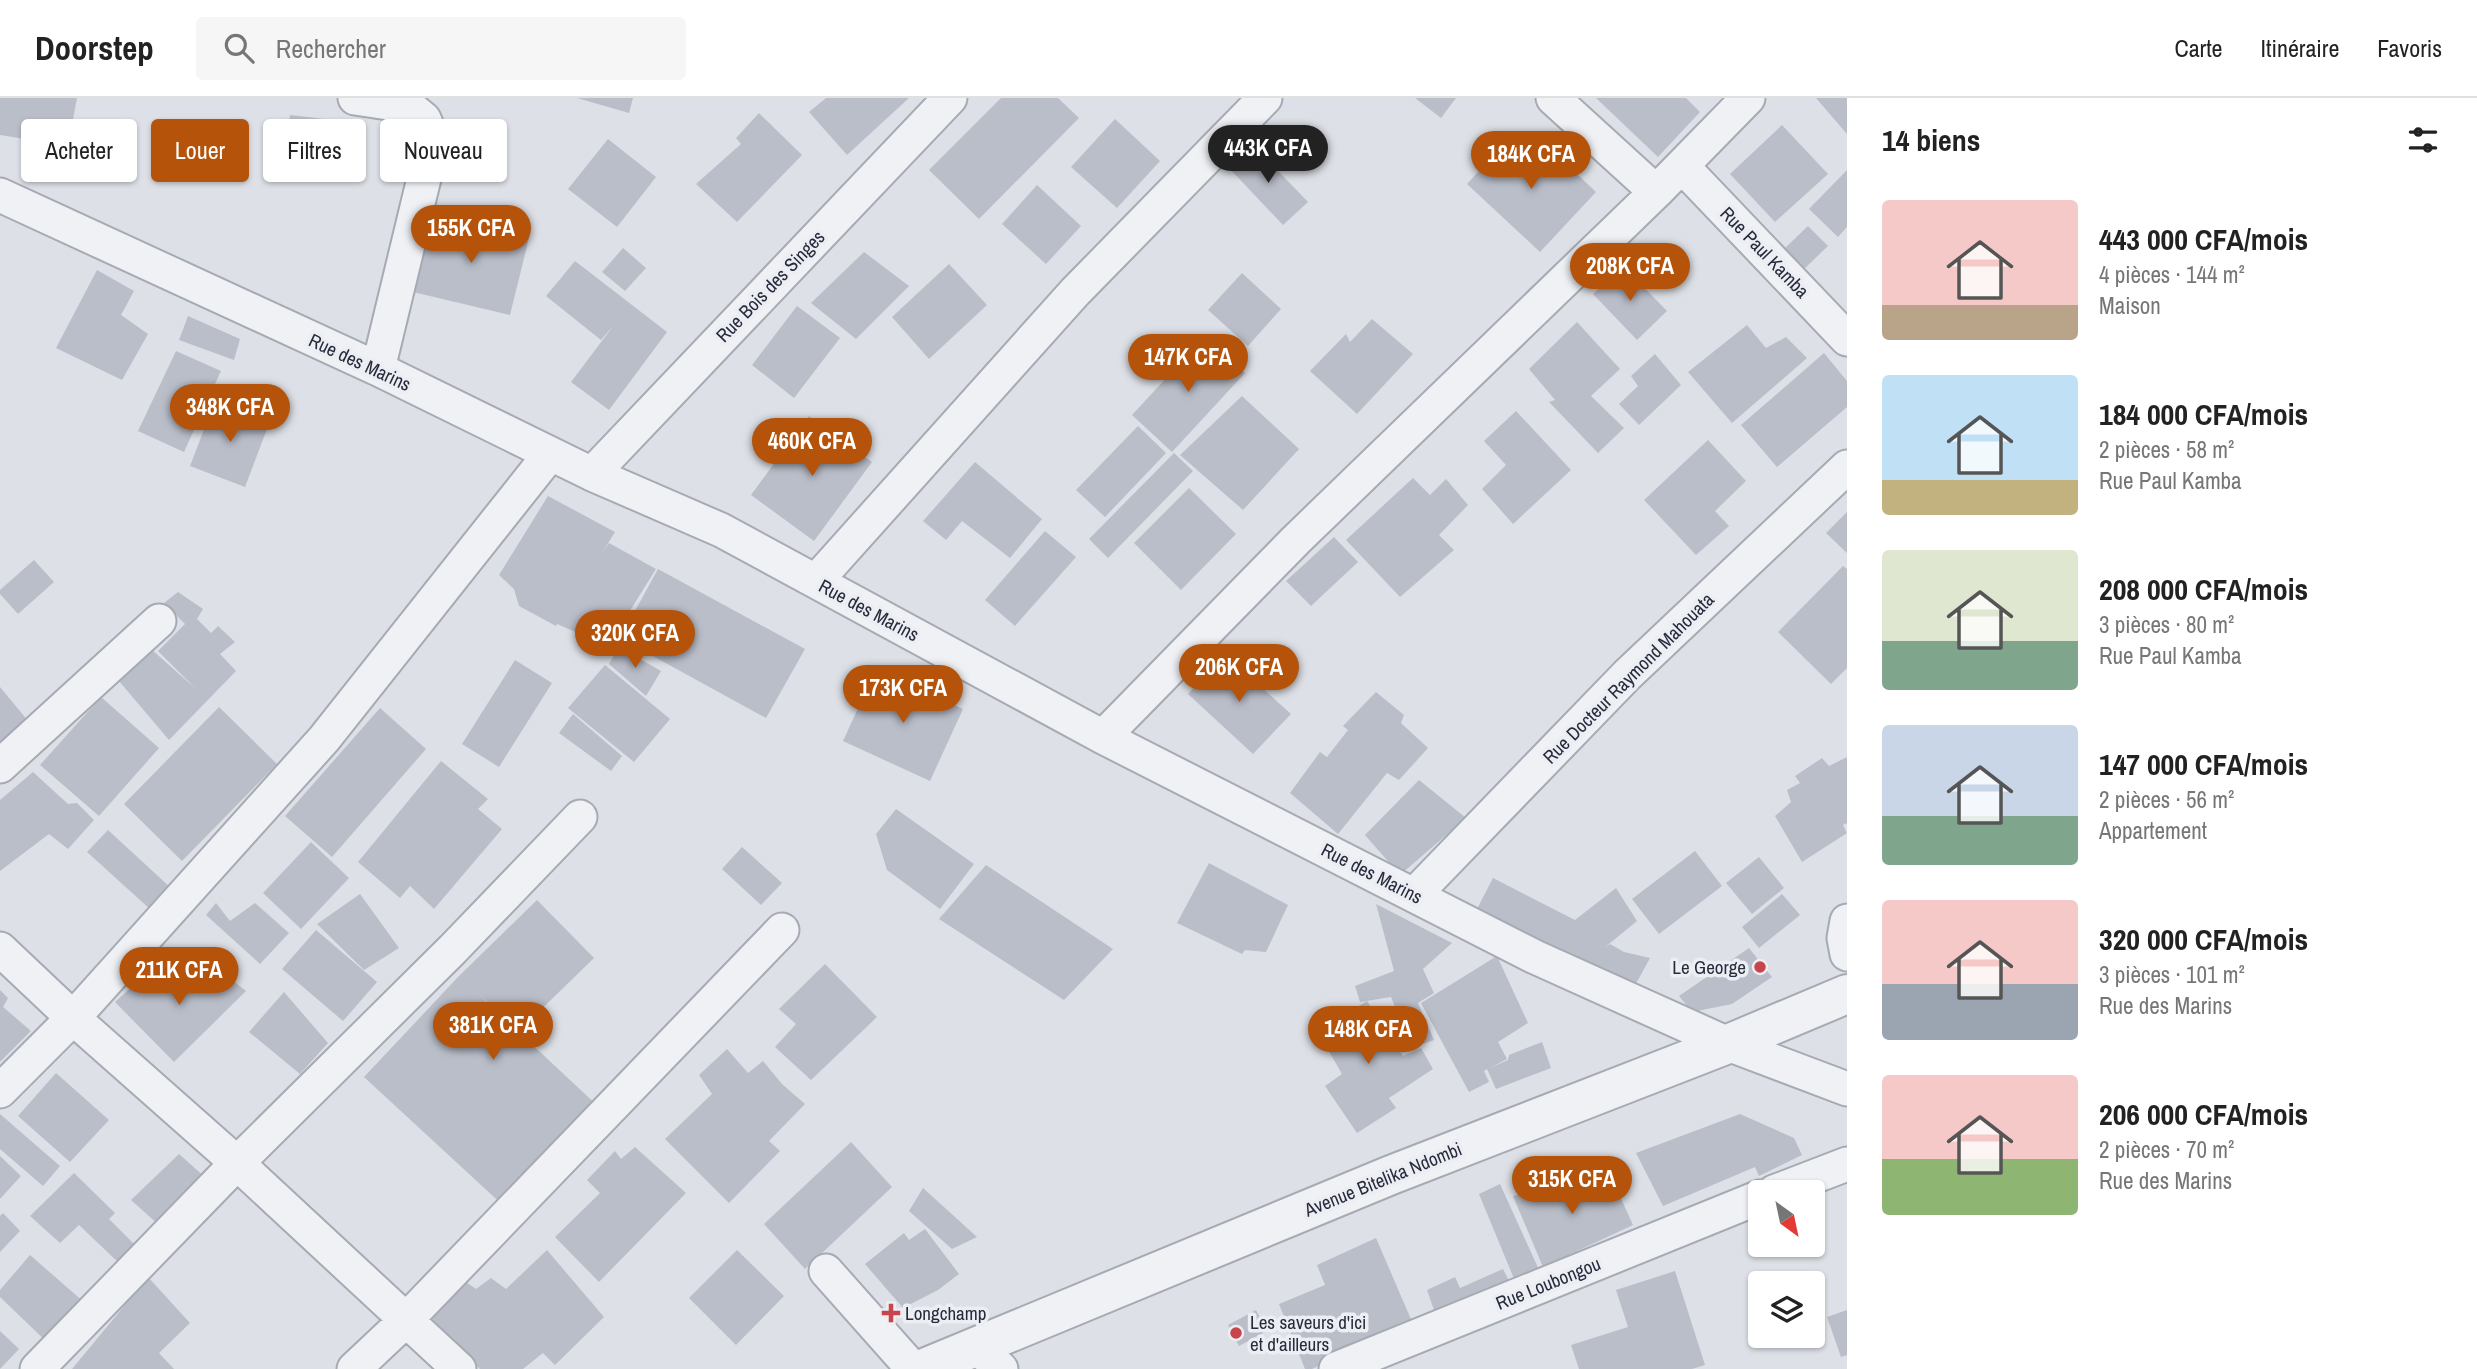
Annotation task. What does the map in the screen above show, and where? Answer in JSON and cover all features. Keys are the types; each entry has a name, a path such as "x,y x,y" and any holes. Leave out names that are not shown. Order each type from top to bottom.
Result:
{"street":[{"path":"355,98 408,106 424,119 433,141 378,369"},
{"name":"Rue Bois des Singes","path":"592,474 950,98"},
{"path":"816,581 1075,292 1265,98"},
{"path":"1553,98 1656,192"},
{"path":"1103,737 1296,540 1656,192 1748,98"},
{"name":"Rue Paul Kamba","path":"1682,166 1847,339"},
{"name":"Rue des Marins","path":"0,195 378,369 592,474 721,530 1103,737 1535,957 1728,1044 1847,1090"},
{"path":"0,1091 73,1018 324,739 550,454"},
{"name":"Rue Docteur Raymond Mahouata","path":"1414,895 1627,675 1847,467"},
{"path":"0,766 159,621"},
{"path":"37,1369 580,817"},
{"path":"1847,922 1844,938 1847,954"},
{"path":"354,1369 405,1320 782,930"},
{"path":"0,949 73,1018 237,1163 459,1369"},
{"name":"Avenue Bitelika Ndombi","path":"922,1369 988,1358 1391,1175 1847,995"},
{"path":"1805,1180 1847,1164"},
{"name":"Rue Loubongou","path":"1336,1369 1748,1202"},
{"path":"826,1271 913,1369"}],"building":[{"path":"0,98 77,98 73,119 21,119 21,138 0,135"},
{"path":"577,98 633,98 629,113"},
{"path":"826,98 909,98 847,155 809,112"},
{"path":"1001,98 1058,98 1079,118 979,219 929,170"},
{"path":"1415,98 1456,98 1441,118"},
{"path":"1596,98 1686,98 1700,112 1658,157"},
{"path":"1816,98 1847,98 1847,134"},
{"path":"759,113 802,155 737,222 696,184 741,144 736,138"},
{"path":"290,115 324,119 290,119"},
{"path":"1115,119 1160,161 1117,208 1071,167"},
{"path":"1782,125 1828,174 1775,222 1730,174"},
{"path":"1515,132 1550,166 1559,157 1596,192 1540,252 1467,184"},
{"path":"608,139 656,177 617,227 568,189"},
{"path":"1253,145 1308,202 1283,225 1229,168"},
{"path":"1847,170 1847,227 1838,237 1809,209"},
{"path":"1037,185 1081,226 1046,264 1002,224"},
{"path":"432,216 529,238 510,315 413,292"},
{"path":"1808,226 1828,246 1803,270 1783,250"},
{"path":"623,248 646,268 625,291 602,272"},
{"path":"864,252 909,286 856,339 811,303"},
{"path":"575,261 667,332 609,410 571,382 614,325 601,340 546,296"},
{"path":"949,264 987,305 929,359 892,317"},
{"path":"1623,266 1667,311 1637,340 1593,294"},
{"path":"97,270 134,291 121,315 148,334 122,380 56,348"},
{"path":"1242,273 1281,309 1248,346 1208,310"},
{"path":"797,306 840,338 794,398 752,365"},
{"path":"188,316 240,339 234,360 179,340"},
{"path":"1372,319 1413,354 1357,414 1310,371 1346,334 1350,342"},
{"path":"1577,322 1620,369 1591,396 1624,428 1598,453 1549,402 1555,400 1529,369"},
{"path":"1747,325 1766,348 1786,337 1807,358 1732,423 1688,372"},
{"path":"1205,336 1245,373 1172,452 1132,415"},
{"path":"176,351 221,371 184,452 138,431"},
{"path":"1824,353 1847,381 1847,407 1777,467 1741,425"},
{"path":"1655,354 1681,385 1639,425 1619,404 1638,386 1631,376"},
{"path":"1242,396 1299,449 1243,510 1180,455"},
{"path":"215,401 270,421 245,487 190,466"},
{"path":"1516,411 1571,470 1513,524 1482,489 1506,465 1484,441"},
{"path":"809,416 872,462 814,541 751,495"},
{"path":"1138,426 1166,453 1105,517 1076,490"},
{"path":"1708,440 1746,481 1715,511 1729,526 1696,555 1644,500"},
{"path":"1174,453 1193,471 1108,558 1089,539"},
{"path":"975,462 1042,519 1010,558 962,521 946,540 923,521"},
{"path":"1413,478 1430,495 1446,479 1468,505 1439,535 1454,550 1400,597 1346,540"},
{"path":"1189,488 1236,534 1181,590 1134,543"},
{"path":"548,496 615,532 602,553 609,543 656,569 608,646 557,624 556,626 519,606 514,589 499,575"},
{"path":"1847,512 1847,553 1826,533"},
{"path":"1045,531 1076,557 1015,626 985,600"},
{"path":"1334,537 1358,562 1311,606 1286,581"},
{"path":"34,560 54,582 18,614 0,594 0,590"},
{"path":"1843,566 1847,569 1847,668 1831,684 1778,632"},
{"path":"658,569 805,649 766,718 620,638"},
{"path":"178,592 203,609 197,619 211,633 218,626 235,642 220,654 236,671 169,740 119,681 151,649 196,689 158,651 185,624 164,603"},
{"path":"619,647 661,671 646,696 609,664"},
{"path":"1225,654 1291,714 1253,754 1188,694"},
{"path":"515,660 552,683 499,767 462,744"},
{"path":"605,665 670,719 634,762 568,708"},
{"path":"876,669 963,709 930,781 843,741"},
{"path":"0,687 29,722 0,749"},
{"path":"1376,692 1404,715 1401,723 1428,748 1399,780 1387,773 1338,834 1290,793 1320,752 1327,757 1348,730 1343,726"},
{"path":"101,697 159,748 99,816 40,765"},
{"path":"219,707 277,764 182,861 124,804"},
{"path":"380,708 426,749 332,857 285,816"},
{"path":"573,714 622,756 611,771 559,733"},
{"path":"1847,757 1847,823 1843,825 1847,833 1802,862 1775,816 1791,802 1787,790 1800,783 1795,776 1822,758 1829,766"},
{"path":"441,761 488,799 478,809 502,829 434,909 410,886 400,898 358,862"},
{"path":"33,772 68,804 77,803 94,820 68,849 49,834 0,871 0,800"},
{"path":"1419,780 1466,818 1400,875 1365,835"},
{"path":"896,809 974,864 940,909 887,870 876,834"},
{"path":"108,830 171,888 151,910 87,852"},
{"path":"311,842 349,878 301,929 263,893"},
{"path":"742,847 782,883 761,905 722,869"},
{"path":"1695,851 1722,886 1659,934 1632,899"},
{"path":"1759,857 1784,888 1752,914 1726,883"},
{"path":"1209,863 1288,905 1266,952 1245,950 1242,954 1177,923"},
{"path":"986,865 1113,949 1064,1000 939,919"},
{"path":"1493,878 1575,920 1616,888 1637,921 1604,948 1610,944 1624,952 1650,958 1632,991 1476,911"},
{"path":"360,894 399,948 364,970 317,924"},
{"path":"1782,894 1800,915 1759,948 1742,927"},
{"path":"537,900 594,958 520,1030 477,993 601,1109 507,1209 364,1077 459,976"},
{"path":"216,903 230,921 255,903 289,933 260,964 206,915"},
{"path":"1376,904 1452,943 1423,969 1434,993 1418,1003 1434,1040 1412,1048 1391,997 1360,1002 1355,986 1394,971"},
{"path":"316,930 377,982 343,1021 282,969"},
{"path":"1749,948 1772,977 1732,1004 1692,1012 1679,996"},
{"path":"1497,956 1528,1023 1498,1042 1507,1059 1490,1068 1508,1060 1509,1055 1542,1042 1551,1068 1496,1089 1487,1069 1484,1071 1489,1082 1469,1092 1421,1003"},
{"path":"825,964 877,1017 811,1080 775,1047 796,1024 779,1009"},
{"path":"156,965 185,992 213,965 246,991 174,1062 115,1002"},
{"path":"0,990 8,998 3,1007 31,1031 0,1062"},
{"path":"284,992 328,1043 300,1074 249,1032"},
{"path":"1367,1001 1403,1056 1421,1048 1433,1069 1389,1098 1396,1108 1357,1133 1325,1086 1342,1074 1317,1031"},
{"path":"727,1049 748,1073 763,1061 782,1084 805,1104 769,1141 780,1151 729,1203 665,1139 712,1094 699,1075"},
{"path":"56,1073 109,1120 70,1162 18,1116"},
{"path":"0,1114 60,1166 43,1186 0,1149"},
{"path":"1740,1114 1794,1138 1802,1155 1759,1176 1755,1167 1663,1206 1636,1153"},
{"path":"851,1142 892,1187 805,1269 764,1224"},
{"path":"635,1147 686,1193 599,1282 555,1237 600,1193 587,1180 615,1151 621,1159"},
{"path":"179,1154 207,1179 160,1226 131,1200"},
{"path":"0,1156 21,1176 0,1199"},
{"path":"1608,1170 1633,1225 1543,1267 1513,1196 1560,1181 1566,1188"},
{"path":"74,1173 115,1213 109,1219 139,1249 121,1265 79,1225 60,1243 30,1216"},
{"path":"1500,1184 1540,1272 1517,1286 1479,1194"},
{"path":"923,1188 977,1237 952,1249 909,1211"},
{"path":"3,1213 20,1231 0,1252 0,1216"},
{"path":"925,1229 959,1274 938,1290 903,1308 865,1264 904,1233 909,1240"},
{"path":"1376,1238 1413,1324 1312,1369 1305,1369 1279,1304 1325,1285 1317,1265"},
{"path":"547,1250 604,1317 555,1365 543,1353 523,1369 480,1369 424,1316 463,1280 476,1289 491,1278 506,1289"},
{"path":"737,1250 784,1296 736,1345 689,1298"},
{"path":"30,1255 85,1303 49,1344 0,1297 0,1290"},
{"path":"1503,1269 1511,1285 1436,1316 1427,1290 1455,1277 1460,1288"},
{"path":"1675,1271 1705,1365 1692,1369 1579,1369 1571,1345 1628,1327 1616,1290"},
{"path":"148,1277 190,1323 159,1353 174,1369 72,1369"},
{"path":"1256,1310 1267,1331 1239,1346 1228,1325"},
{"path":"1847,1310 1847,1355 1841,1357 1827,1317"},
{"path":"0,1331 19,1349 0,1369"}],"place":[{"name":"Le George","path":"1760,967"},
{"name":"Longchamp","path":"891,1313"},
{"name":"Les saveurs d'ici et d'ailleurs","path":"1236,1333"}]}
